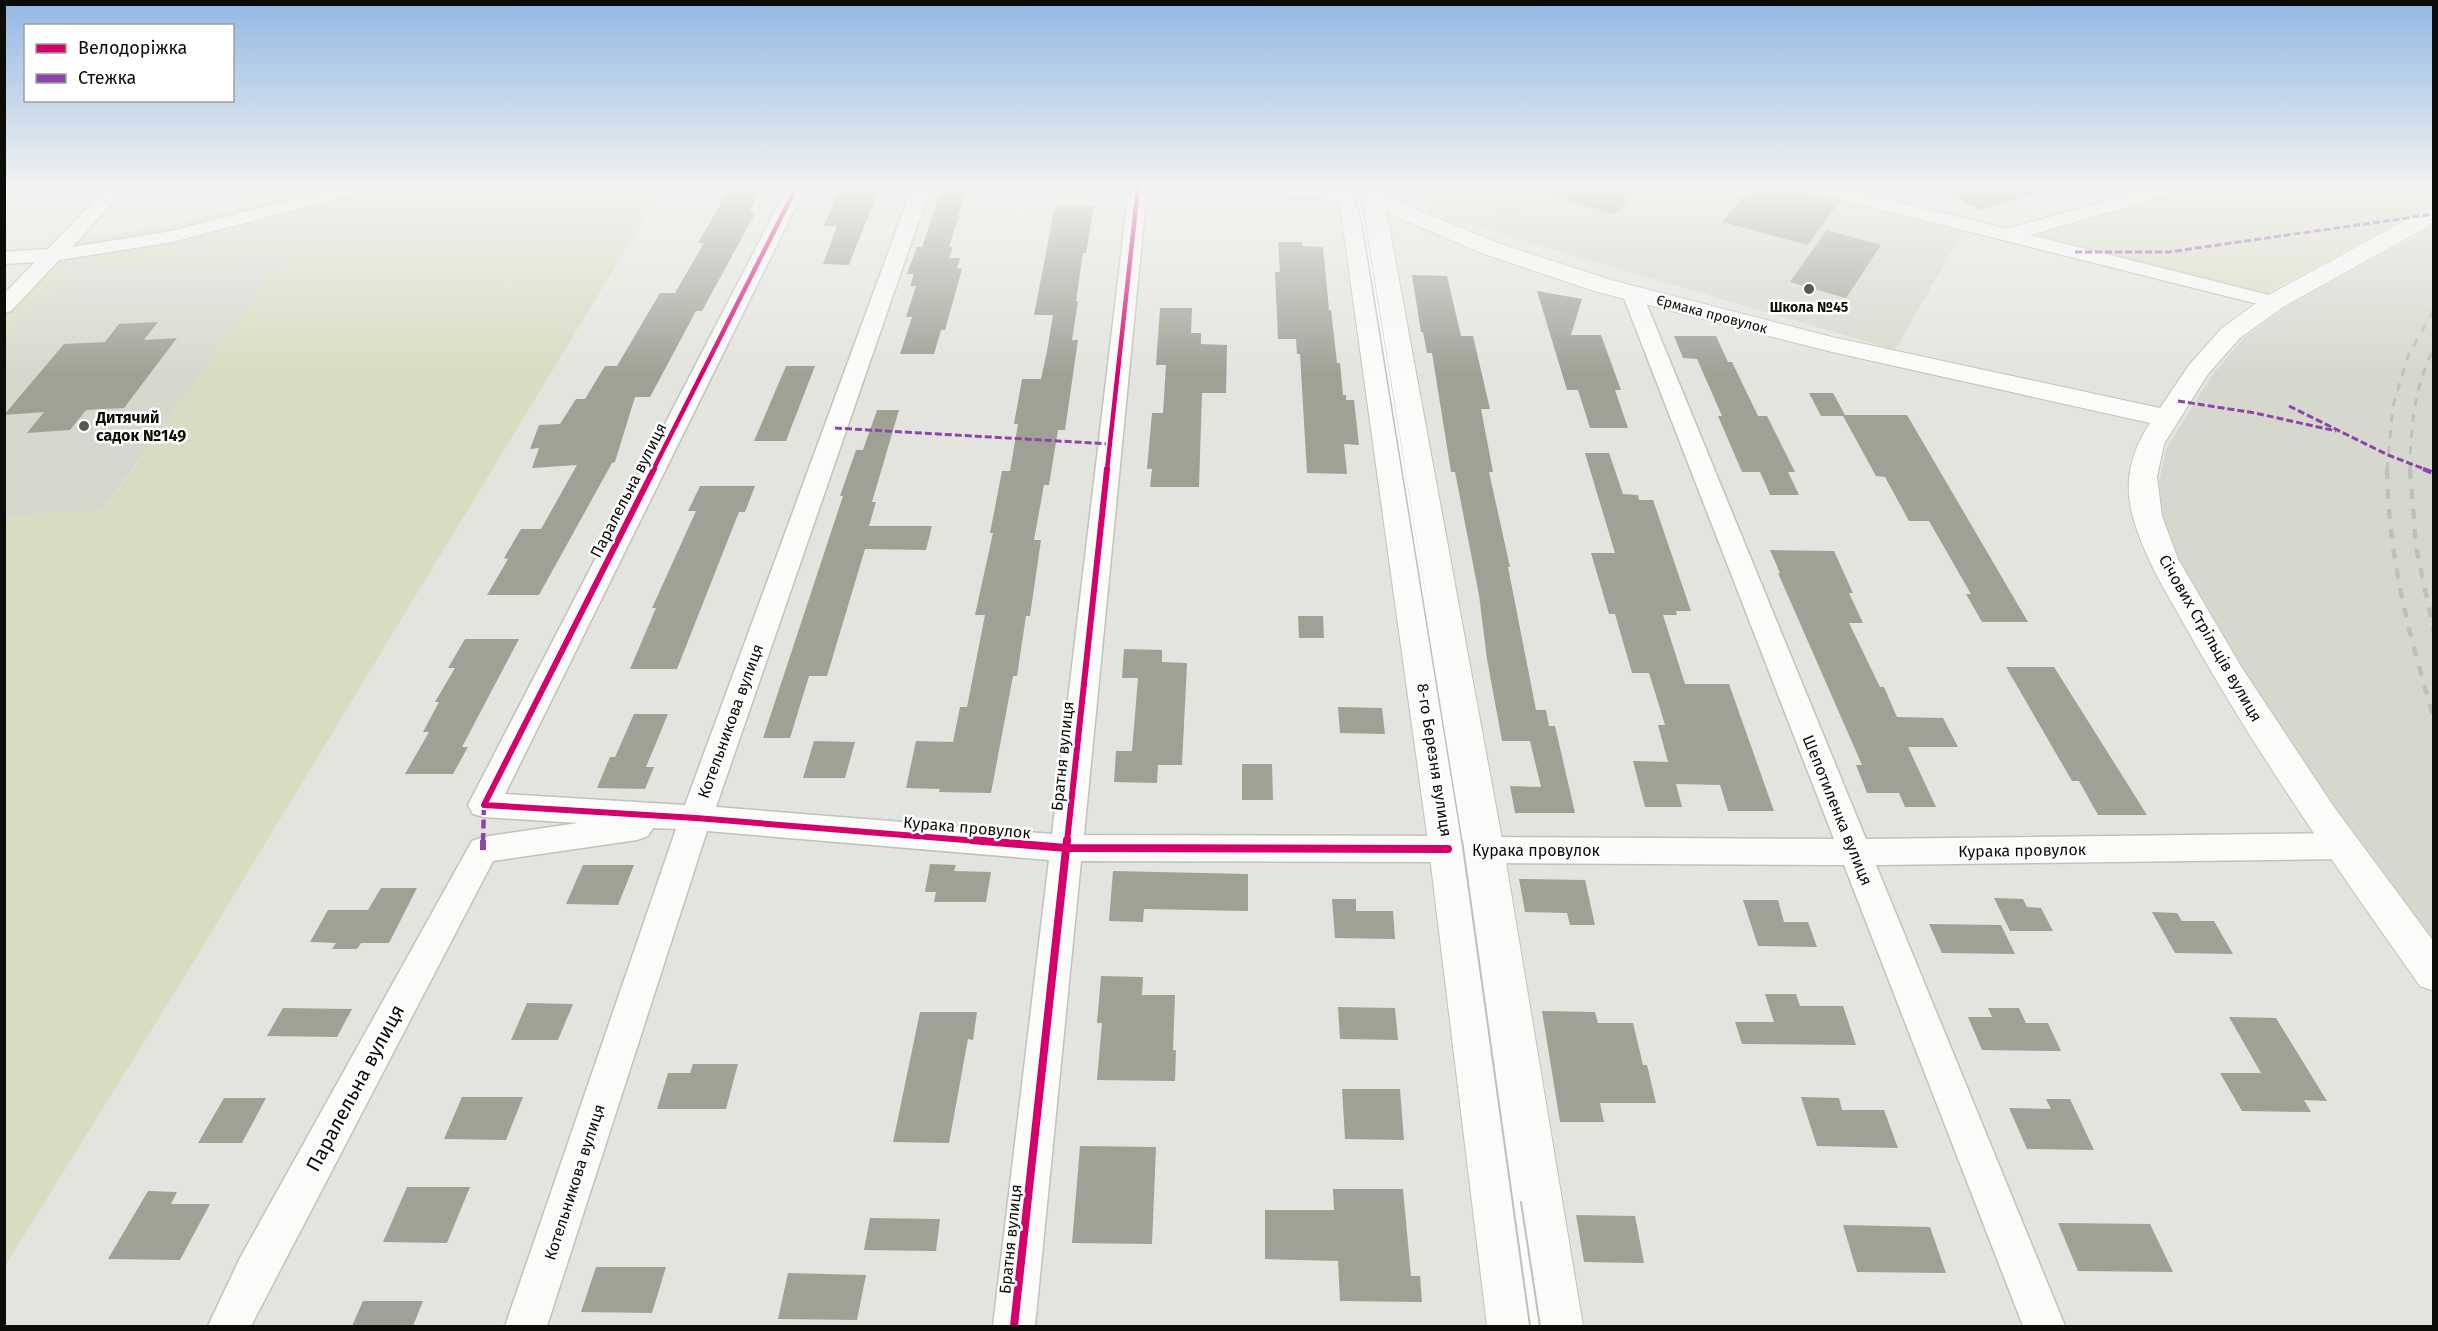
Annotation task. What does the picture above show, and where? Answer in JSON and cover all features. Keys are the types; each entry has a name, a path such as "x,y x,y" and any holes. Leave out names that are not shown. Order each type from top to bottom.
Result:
{"street":[{"path":"4,307 59,250"},
{"path":"4,258 92,250"},
{"name":"Паралельна вулиця","path":"484,806 765,250"},
{"name":"Котельникова вулиця","path":"526,1326 696,818 899,250"},
{"name":"Братня вулиця","path":"1014,1326 1131,250"},
{"name":"8-го Березня вулиця","path":"1368,250 1466,849 1559,1326"},
{"name":"Єрмака провулок","path":"1497,250 1632,293 1794,336 1951,373 2167,418"},
{"path":"2068,250 2274,302"},
{"name":"Січових Стрільців вулиця","path":"2368,250 2274,302 2231,333 2198,370 2150,444 2143,477 2147,516 2163,559 2230,676 2342,846 2433,974"},
{"name":"Шепотиленка вулиця","path":"1632,293 2044,1326"},
{"name":"Курака провулок","path":"484,806 696,818 1066,848 1855,852 2342,846"},
{"name":"Курака провулок","path":"483,850 696,818"},
{"name":"8-го Березня вулиця","path":"1466,849 1512,1326"},
{"name":"Паралельна вулиця","path":"229,1326 255,1273 483,850"}],"shaded area":[{"path":"1556,250 1952,250 1895,350"},
{"path":"2389,250 2433,250 2433,945 2341,818 2248,677 2180,561 2163,519 2159,482 2166,449 2212,375 2244,338 2286,307"},
{"name":"Дитячий садок №149","path":"286,255 103,510 5,517 4,342 74,267"}],"green space":[{"path":"66,250 625,250 183,979 5,1266 5,517 104,510 285,255 74,267 5,342 5,315"},
{"path":"2089,250 2347,250 2266,294"}],"building":[{"path":"700,250 735,250 702,311 696,311 650,397 635,397 615,462 612,463 539,595 487,595 508,559 504,558 521,529 541,529 577,465 532,468 539,448 530,449 539,425 560,424 576,399 585,399 605,366 617,366 660,293 675,293"},
{"path":"828,250 855,250 849,265 823,264"},
{"path":"916,250 952,250 949,258 960,258 957,268 962,269 945,330 941,330 934,354 900,354 912,317 906,317 916,286 910,286 914,274 907,274"},
{"path":"1047,250 1086,250 1086,253 1083,253 1076,301 1078,301 1072,340 1078,340 1065,430 1058,430 1049,485 1044,485 1034,540 1041,540 1030,616 1026,616 1017,676 1013,676 991,793 939,792 940,789 906,788 916,741 953,742 960,707 967,707 985,615 975,615 993,533 990,533 1002,471 1010,471 1018,424 1014,424 1022,379 1041,379 1053,315 1034,315"},
{"path":"1279,250 1323,250 1337,363 1340,363 1343,395 1346,395 1346,400 1354,400 1359,445 1344,444 1347,474 1307,473 1300,354 1297,354 1296,339 1278,339 1275,272 1280,272"},
{"path":"1813,250 1878,250 1846,298 1790,282"},
{"path":"1412,275 1447,276 1461,336 1473,336 1490,409 1481,409 1493,472 1489,472 1510,567 1508,567 1536,710 1546,710 1549,726 1555,726 1575,813 1515,813 1510,786 1541,787 1530,741 1502,741 1487,659 1479,595 1455,472 1451,472 1432,353 1427,353 1423,332 1421,332"},
{"path":"1537,291 1582,299 1571,335 1601,335 1621,390 1615,390 1628,428 1590,428 1578,390 1567,390"},
{"path":"1160,308 1192,308 1191,333 1201,333 1201,344 1227,345 1226,393 1202,393 1199,487 1150,487 1152,469 1147,469 1152,413 1163,413 1166,365 1156,365"},
{"path":"158,322 144,340 177,338 124,408 86,410 70,430 27,433 44,412 4,415 64,344 105,342 119,324"},
{"path":"1674,336 1716,336 1728,362 1732,362 1758,416 1767,416 1795,472 1788,472 1799,495 1770,495 1760,472 1742,472 1718,416 1722,416 1697,359 1683,358"},
{"path":"786,366 815,366 786,441 754,441"},
{"path":"1809,393 1833,393 1845,415 1907,415 2028,622 1982,622 1966,594 1971,594 1929,521 1909,521 1885,477 1876,476 1843,416 1821,416"},
{"path":"877,410 899,410 872,502 876,502 869,526 932,526 926,550 865,549 827,676 809,676 790,738 763,738 843,496 840,496 856,450 863,450"},
{"path":"1585,453 1609,453 1623,494 1638,495 1639,500 1653,500 1691,611 1676,611 1677,615 1663,615 1685,684 1729,684 1774,811 1728,811 1720,785 1676,784 1682,807 1645,807 1633,761 1668,762 1658,725 1665,725 1649,673 1632,673 1615,614 1609,614 1591,553 1615,553"},
{"path":"700,486 755,486 745,512 739,512 677,669 630,669 656,608 652,608 696,511 688,511"},
{"path":"1770,550 1834,551 1853,593 1849,593 1863,623 1849,623 1880,687 1884,687 1897,717 1943,718 1958,747 1908,747 1936,807 1905,807 1899,793 1867,793 1856,765 1862,765"},
{"path":"1298,616 1323,616 1324,638 1299,638"},
{"path":"465,639 519,639 462,747 468,747 453,774 405,774 429,732 423,732 439,702 435,702 455,668 448,668"},
{"path":"1124,649 1162,650 1162,662 1187,663 1182,765 1158,765 1157,783 1114,782 1116,751 1132,751 1138,678 1122,678"},
{"path":"2006,667 2054,667 2147,815 2098,815 2079,781 2072,781"},
{"path":"1338,707 1382,708 1385,734 1340,733"},
{"path":"634,714 668,714 646,767 654,767 645,789 597,788 610,757 615,757"},
{"path":"814,741 855,742 845,778 803,778"},
{"path":"1242,764 1272,764 1273,800 1242,800"},
{"path":"930,864 956,865 954,871 991,872 986,902 934,902 936,892 925,892"},
{"path":"583,865 634,865 618,905 566,904"},
{"path":"1113,871 1248,874 1248,911 1144,909 1143,922 1109,921"},
{"path":"1519,879 1585,880 1595,925 1570,925 1567,913 1525,912"},
{"path":"381,888 417,888 389,943 361,943 357,949 332,949 336,943 310,942 328,910 368,910"},
{"path":"1994,898 2023,899 2027,907 2041,908 2053,931 2010,931"},
{"path":"1332,899 1356,899 1356,911 1393,911 1395,939 1335,938"},
{"path":"1743,900 1778,900 1784,922 1808,922 1817,947 1758,946"},
{"path":"2152,912 2177,913 2182,921 2214,921 2233,954 2175,953"},
{"path":"1929,924 2001,925 2015,954 1942,953"},
{"path":"1101,976 1143,977 1142,995 1175,995 1173,1050 1176,1050 1175,1081 1097,1080 1102,1023 1097,1023"},
{"path":"1765,994 1796,994 1800,1006 1843,1006 1856,1045 1742,1044 1735,1022 1774,1022"},
{"path":"527,1003 573,1004 558,1040 511,1040"},
{"path":"1338,1007 1395,1008 1398,1040 1340,1039"},
{"path":"283,1008 352,1009 337,1037 267,1036"},
{"path":"1988,1008 2019,1008 2026,1023 2048,1023 2061,1051 1982,1050 1968,1017 1992,1017"},
{"path":"1542,1011 1595,1012 1598,1023 1633,1023 1643,1065 1647,1065 1656,1103 1600,1103 1604,1122 1560,1122"},
{"path":"920,1012 977,1012 973,1040 968,1039 949,1143 893,1142"},
{"path":"2229,1017 2276,1018 2327,1101 2304,1100 2311,1112 2242,1111 2220,1073 2261,1073"},
{"path":"693,1064 738,1064 726,1109 657,1109 668,1073 690,1073"},
{"path":"1342,1089 1400,1089 1404,1140 1345,1139"},
{"path":"462,1097 523,1097 506,1140 444,1139"},
{"path":"1801,1097 1839,1098 1842,1110 1884,1110 1898,1148 1817,1146"},
{"path":"224,1098 266,1098 242,1143 198,1143"},
{"path":"2046,1099 2070,1099 2094,1150 2027,1149 2009,1108 2051,1109"},
{"path":"1080,1146 1156,1147 1152,1244 1072,1243"},
{"path":"407,1187 470,1187 447,1243 383,1242"},
{"path":"1333,1189 1403,1189 1411,1276 1420,1276 1422,1302 1340,1301 1338,1261 1265,1259 1265,1210 1334,1210"},
{"path":"148,1191 177,1192 171,1204 210,1204 180,1260 108,1259"},
{"path":"1576,1215 1635,1216 1644,1263 1584,1262"},
{"path":"870,1218 940,1219 936,1251 864,1250"},
{"path":"2058,1223 2150,1224 2173,1272 2078,1271"},
{"path":"1843,1225 1930,1227 1946,1273 1857,1272"},
{"path":"596,1267 666,1267 652,1313 581,1312"},
{"path":"788,1273 866,1275 857,1320 778,1319"},
{"path":"363,1301 423,1301 413,1326 352,1326"}],"tram line":[{"path":"1366,250 1462,842"},
{"path":"1462,840 1530,1326"},
{"path":"1521,1202 1540,1326"}],"railway":[{"path":"2387,470 2393,406 2408,356 2434,309"},
{"path":"2410,469 2415,407 2422,377 2434,348"},
{"path":"2410,469 2416,547 2434,632"},
{"path":"2387,470 2391,533 2401,595 2434,718"}],"marked path":[{"path":"2075,252 2182,250"},
{"path":"2178,401 2255,413 2336,431"},
{"path":"2289,406 2388,455 2434,473"},
{"path":"835,428 1110,444"},
{"path":"483,850 484,805"}],"cycle path":[{"path":"765,250 484,805 696,818 1066,848 1448,849"},
{"path":"1014,1326 1131,250"}],"place":[{"name":"Школа №45","path":"1809,289"},
{"name":"Дитячий садок №149","path":"84,426"}]}
